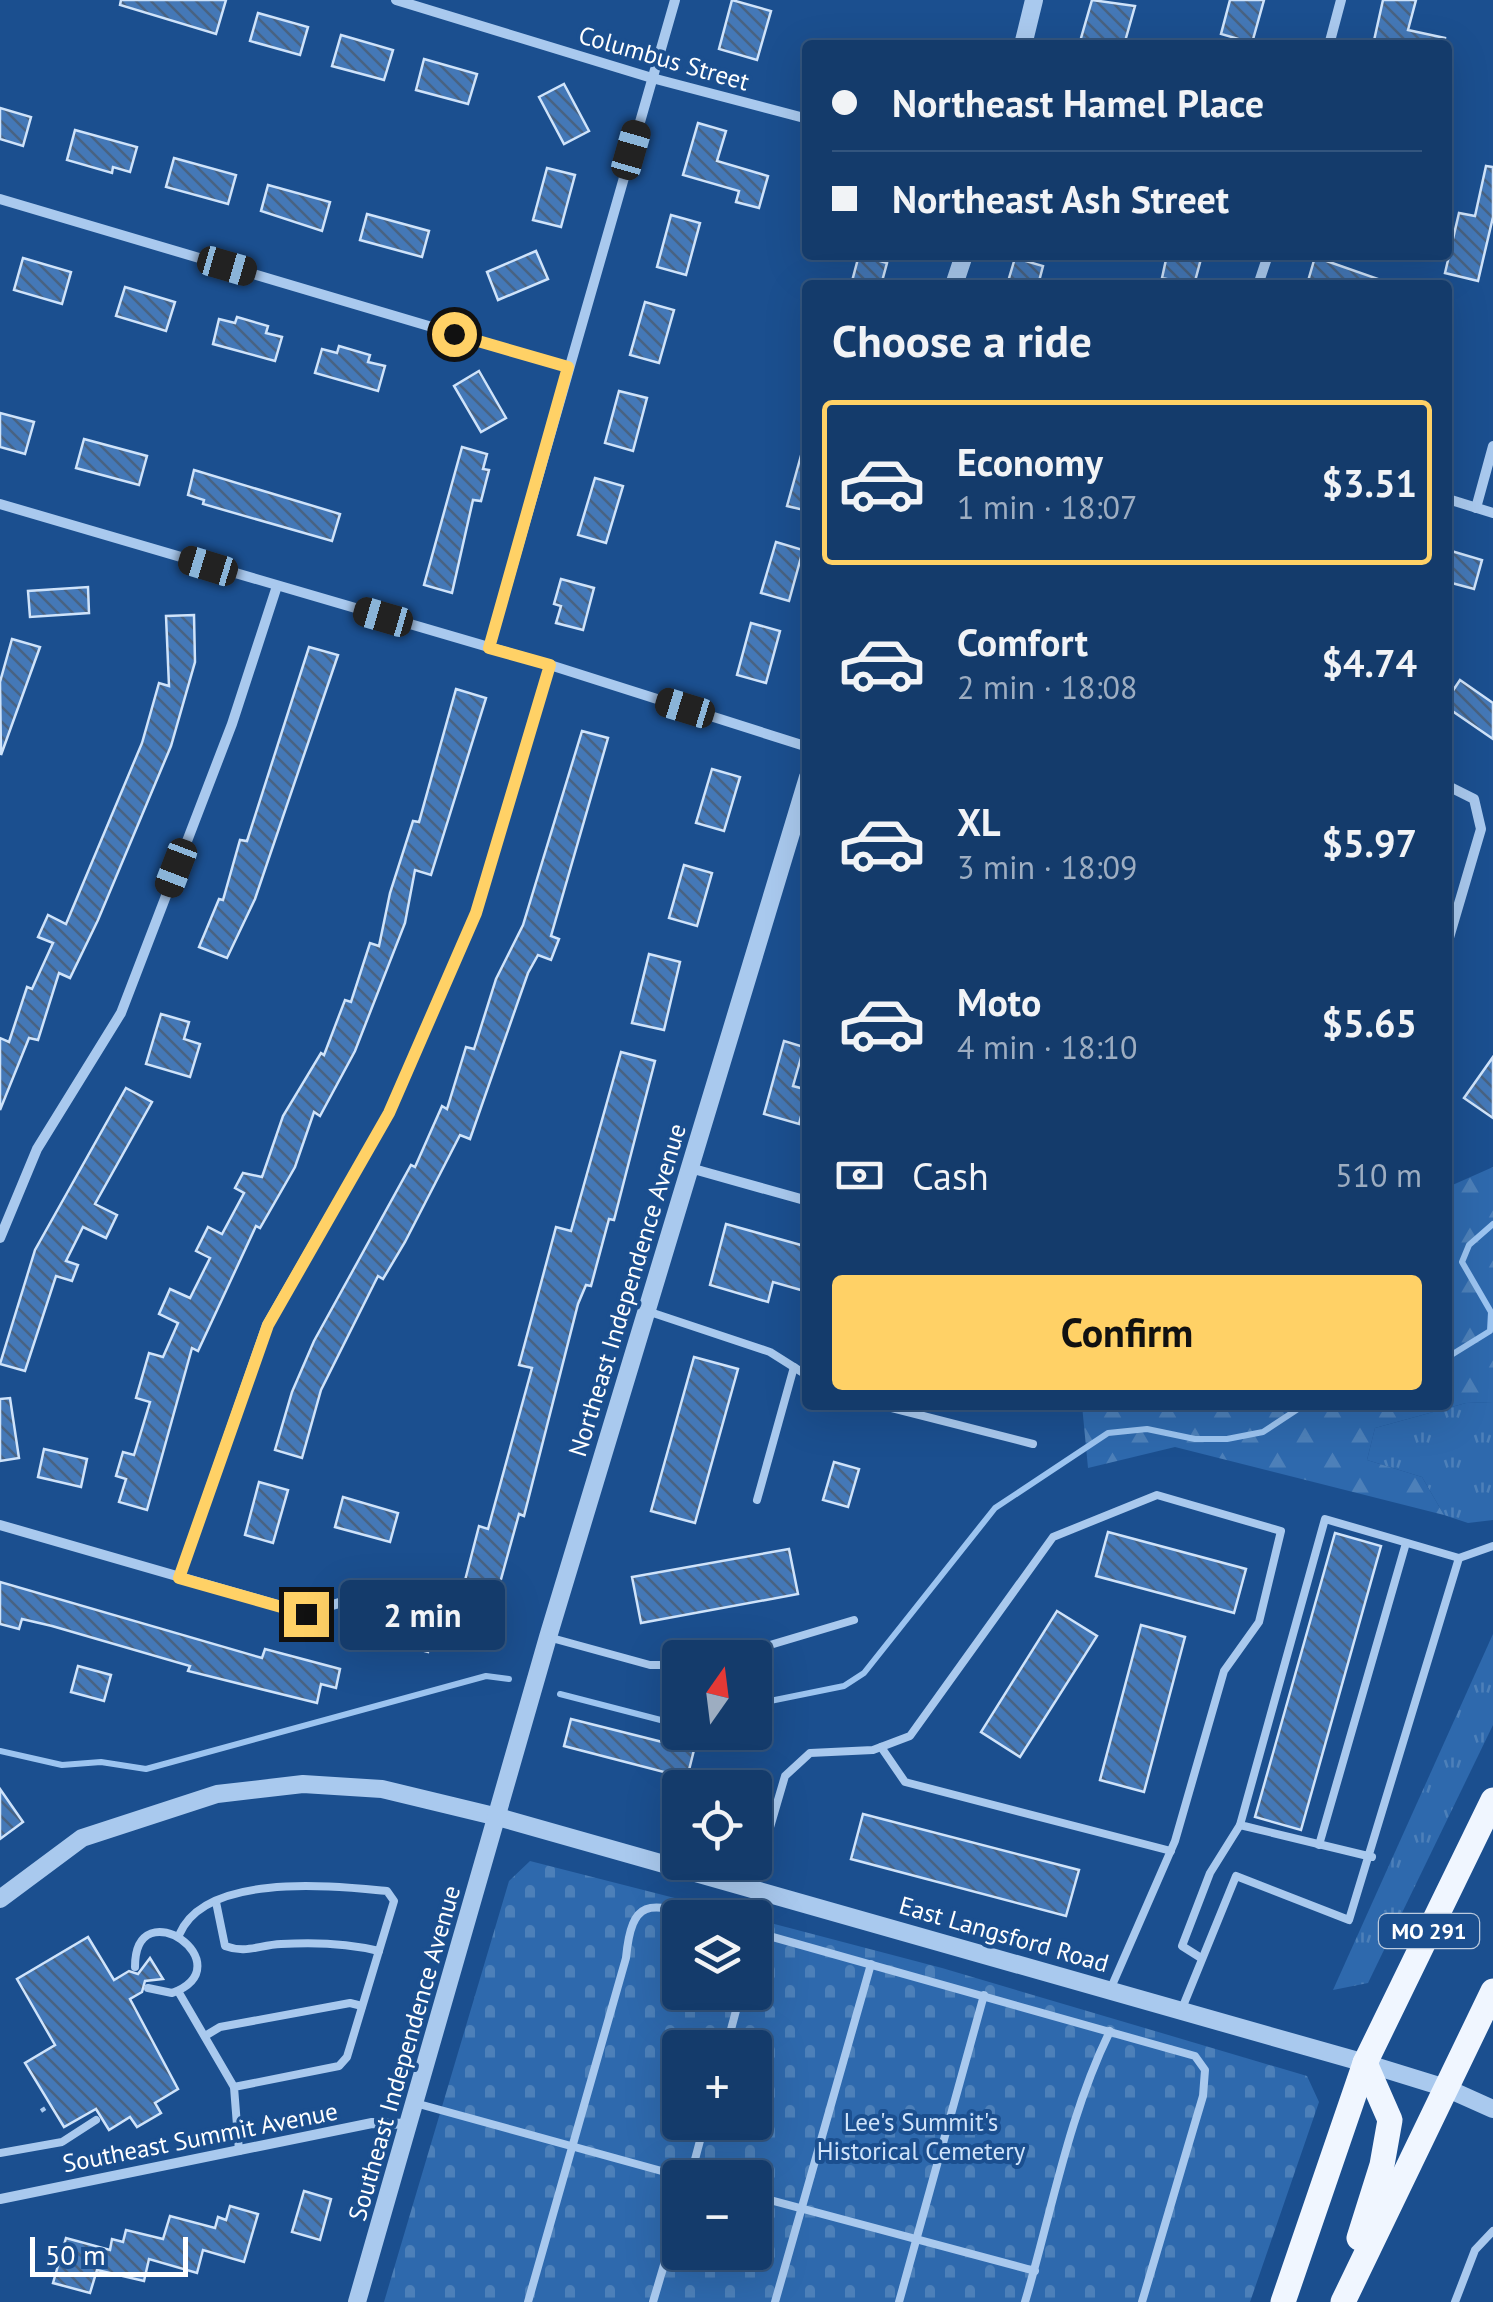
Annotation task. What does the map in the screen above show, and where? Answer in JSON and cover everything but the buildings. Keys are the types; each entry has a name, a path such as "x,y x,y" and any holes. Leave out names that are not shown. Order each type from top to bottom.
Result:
{"main road":[{"name":"MO 291","path":"1283,2302 1365,2063 1493,1800"},
{"path":"1341,2302 1491,1995"},
{"path":"1491,1995 1493,2042"},
{"path":"1341,2302 1382,2165 1390,2120 1365,2063"}],"street":[{"name":"Columbus Street","path":"396,0 652,78 802,117"},
{"path":"489,648 676,0"},
{"path":"1023,40 1034,0"},
{"path":"1330,40 1340,0"},
{"path":"0,199 568,367"},
{"path":"1476,508 1493,446"},
{"path":"1452,499 1493,513"},
{"path":"0,505 550,665 802,744"},
{"path":"0,1238 37,1149 121,1013 232,724 276,586"},
{"path":"179,1578 268,1325 389,1113 476,913 550,665"},
{"path":"1452,788 1474,799 1481,829 1452,927"},
{"name":"Northeast Independence Avenue","path":"498,1817 548,1638 802,798"},
{"path":"690,1168 802,1199"},
{"path":"0,1525 306,1614 346,1601"},
{"name":"East Langsford Road","path":"0,1899 82,1838 217,1794 303,1784 382,1789 498,1817 1182,2010 1446,2088 1493,2109"},
{"name":"Southeast Independence Avenue","path":"358,2302 498,1817"},
{"name":"Southeast Summit Avenue","path":"1,2195 372,2123 409,2124"}],"lane":[{"path":"647,1312 770,1352 802,1372"},
{"path":"756,1500 794,1367"},
{"path":"900,1410 1033,1444"},
{"path":"752,1889 785,1776 810,1752 881,1747 910,1736 1053,1537 1157,1495 1281,1531 1259,1622 1224,1671 1172,1851 1110,1990"},
{"path":"1201,1958 1182,1946 1210,1873 1240,1826 1325,1519 1459,1558 1493,1546"},
{"path":"1318,1844 1406,1542"},
{"path":"1182,2010 1236,1876 1349,1920 1372,1858 1459,1558"},
{"path":"772,1644 854,1620"},
{"path":"548,1638 662,1664"},
{"path":"881,1747 905,1782 1172,1851"},
{"path":"1240,1826 1372,1858"},
{"path":"179,1935 193,1913 216,1902 279,1888 387,1891 394,1902 347,2056 339,2066 234,2087"},
{"path":"216,1902 225,1946 241,1952 274,1944 322,1943 379,1951"},
{"path":"528,2302 626,1958 630,1924 641,1910 662,1906"},
{"path":"135,1967 138,1949 146,1939 159,1933 179,1935 190,1944 196,1963 190,1982 165,1994 148,1988"},
{"path":"772,1939 1195,2056 1205,2070 1203,2096 1142,2302"},
{"path":"775,2302 871,1964"},
{"path":"178,1991 234,2087 239,2151"},
{"path":"898,2302 984,1996"},
{"path":"206,2036 220,2026 350,2004 362,2006"},
{"path":"1026,2302 1088,2076 1110,2032"},
{"path":"415,2103 662,2171"},
{"path":"0,2154 62,2142 96,2120"},
{"path":"772,2201 1034,2271"},
{"path":"1455,2302 1476,2250 1493,2231"},
{"path":"653,2302 662,2270"}],"path":[{"path":"41,2111 50,2105"}],"green space":[{"path":"1493,1167 1493,1402 1452,1407 1452,1185"},
{"path":"1493,1402 1493,1520 1468,1523 1444,1515 1422,1477 1367,1460 1375,1428 1452,1410 1466,1403"},
{"path":"1082,1410 1441,1410 1375,1428 1367,1460 1422,1477 1444,1515 1175,1447 1088,1468"},
{"path":"1493,1634 1493,1725 1368,1983 1333,1990"},
{"name":"Lee's Summit's Historical Cemetery","path":"530,1861 683,1900 662,1900 662,2010 772,2010 772,1923 942,1968 1307,2076 1319,2102 1250,2302 384,2302 509,1881"}],"waterway":[{"path":"1452,1355 1490,1331 1491,1312 1462,1262 1469,1245 1493,1224"},
{"path":"772,1701 844,1686 864,1673 995,1508 1108,1433 1147,1429 1195,1439 1227,1439 1263,1432 1296,1410"},
{"path":"0,1751 62,1765 101,1762 146,1769 486,1676 509,1679"},
{"path":"560,1694 662,1720"}],"route":[{"path":"306,1614 179,1578 268,1325 389,1113 476,913 550,665 489,648 568,367 454,334"}]}
